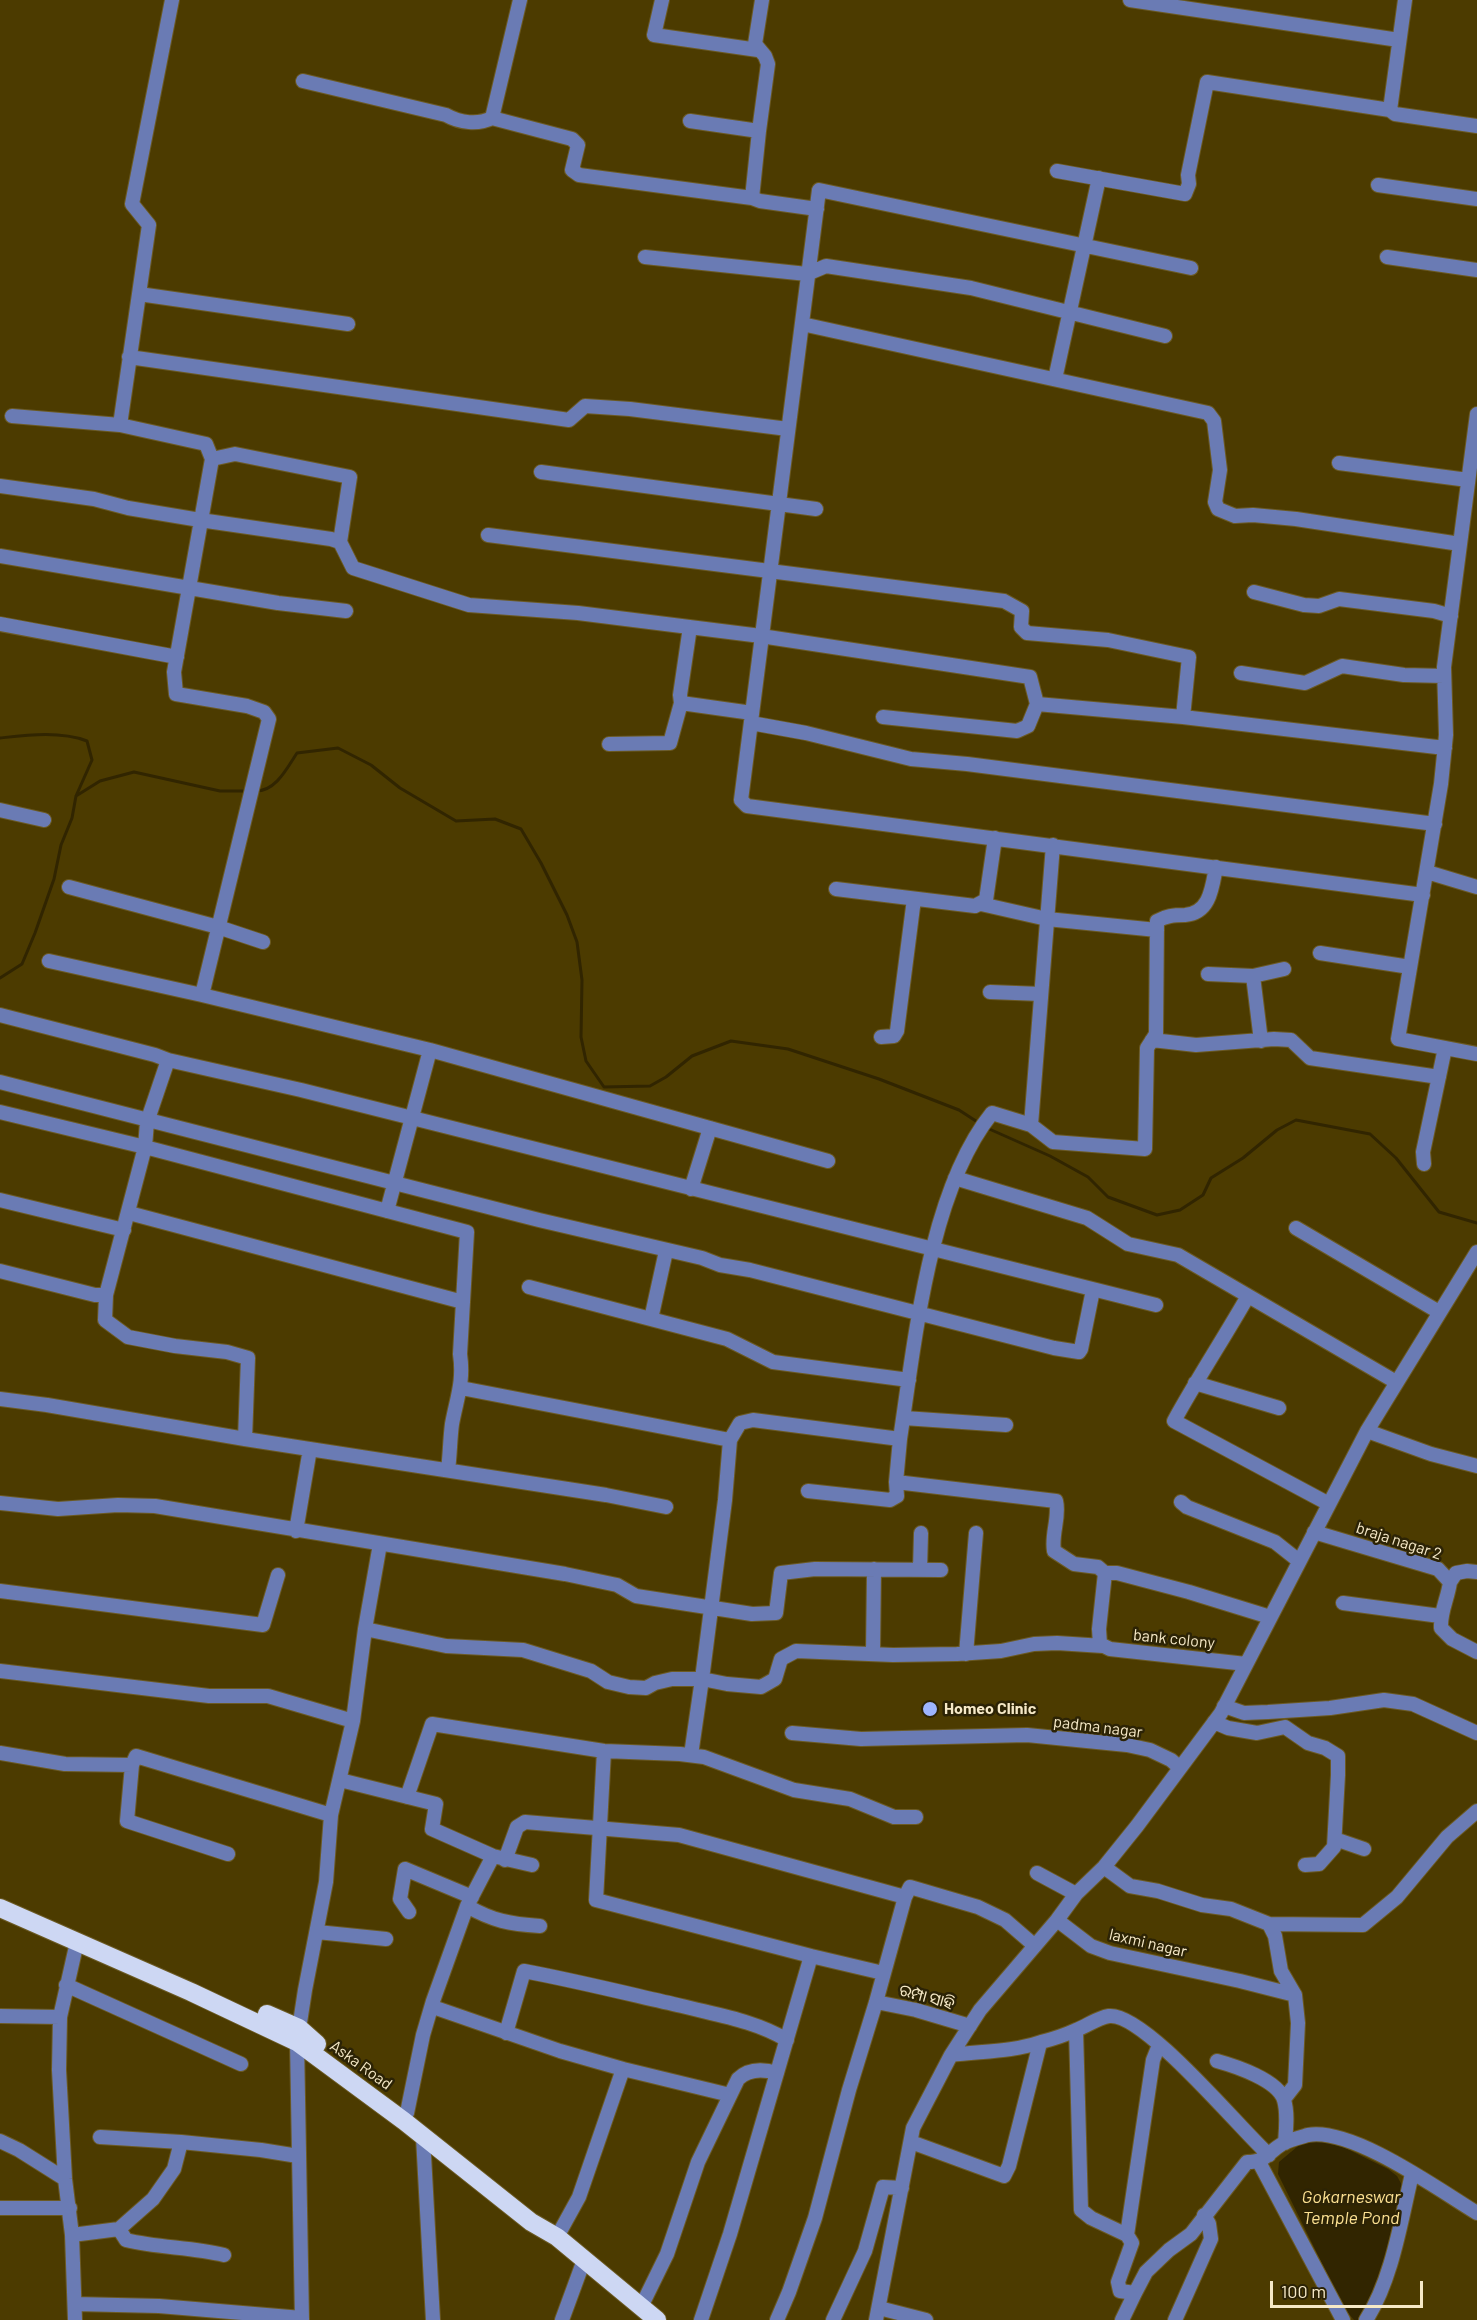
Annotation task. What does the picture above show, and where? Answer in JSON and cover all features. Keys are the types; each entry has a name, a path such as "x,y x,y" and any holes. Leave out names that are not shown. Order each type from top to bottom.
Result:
{"highway":[{"path":"0,1899 298,2035 406,2113 529,2210 557,2237"},
{"name":"Aska Road","path":"0,1908 298,2035 531,2222 557,2237 657,2320"}],"street":[{"path":"120,425 149,225 132,204 172,0"},
{"path":"492,118 520,0"},
{"path":"662,0 654,35 758,50"},
{"path":"752,198 768,64 765,56 755,44 762,0"},
{"path":"1130,0 1400,39"},
{"path":"1390,110 1406,0"},
{"path":"303,81 446,115 456,121 483,122 492,118 572,140 578,145 572,170 579,176 752,198 817,209"},
{"path":"1057,171 1185,194 1189,184 1188,175 1207,82 1477,126"},
{"path":"690,121 759,131"},
{"path":"1055,379 1099,178"},
{"path":"1378,185 1477,199"},
{"path":"1191,268 819,190 741,800 747,806 1423,895"},
{"path":"645,257 808,273 826,266 971,288 1165,336"},
{"path":"1387,257 1477,270"},
{"path":"139,294 348,324"},
{"path":"802,324 1208,413 1214,421 1220,470 1215,502 1218,509 1235,516 1253,515 1296,519 1460,544"},
{"path":"129,357 569,420 585,406 788,429"},
{"path":"1477,414 1444,676 1445,748 1435,824 1398,1039 1477,1054"},
{"path":"12,416 120,425 206,444 212,459 174,672 176,694 247,705 264,712 269,719 202,995"},
{"path":"212,459 235,454 350,477 340,542 353,568 470,605 578,613 761,636 1030,677 1037,704 1028,726 1017,731 883,717"},
{"path":"1339,463 1468,480"},
{"path":"541,472 816,509"},
{"path":"0,486 94,499 128,508 340,542"},
{"path":"488,535 1004,601 1022,611 1021,627 1027,633 1108,640 1189,657 1184,717"},
{"path":"0,556 190,586 278,603 346,611"},
{"path":"1254,592 1304,605 1319,606 1340,599 1434,611 1451,616"},
{"path":"0,624 177,657"},
{"path":"609,744 670,743 681,703 680,695 690,627"},
{"path":"1240,673 1305,682 1342,666 1404,675 1444,676"},
{"path":"681,703 751,718 911,759 967,764 1435,824"},
{"path":"1037,704 1184,717 1445,748"},
{"path":"0,810 44,820"},
{"path":"836,889 975,906 986,900 995,838"},
{"path":"1031,1125 1053,845"},
{"path":"808,1491 890,1500 897,1496 900,1439 933,1250 955,1178 977,1132 992,1113 1031,1125 1053,1142 1145,1149 1147,1048 1156,1034 1156,921 1166,916 1194,914 1201,910 1210,896 1216,867"},
{"path":"1427,872 1477,887"},
{"path":"69,887 218,927 263,942"},
{"path":"881,1037 894,1036 897,1031 914,899"},
{"path":"981,904 1047,919 1156,930"},
{"path":"1320,953 1410,966"},
{"path":"49,961 430,1050 828,1161"},
{"path":"1208,974 1253,976 1284,969"},
{"path":"1253,976 1261,1041"},
{"path":"990,992 1041,994"},
{"path":"0,1015 168,1060 301,1090 1156,1305"},
{"path":"1152,1040 1196,1045 1274,1039 1291,1040 1310,1058 1439,1077"},
{"path":"1424,1164 1423,1152 1445,1048"},
{"path":"387,1211 430,1050"},
{"path":"168,1060 147,1122 145,1147 106,1295 105,1320 128,1337 174,1346 227,1352 248,1358 245,1439"},
{"path":"0,1082 147,1122 702,1258 720,1265 750,1270 920,1315 1079,1352 1084,1340 1094,1290"},
{"path":"0,1112 145,1147 466,1232 460,1354 461,1388 452,1424 448,1470"},
{"path":"691,1189 710,1128"},
{"path":"955,1178 1088,1218 1128,1244 1178,1255 1396,1382"},
{"path":"0,1200 124,1230"},
{"path":"129,1213 463,1302"},
{"path":"1296,1228 1440,1312"},
{"path":"651,1319 666,1251"},
{"path":"926,2320 878,2314 913,2128 951,2055 980,2010 1057,1920 1076,1894 1104,1867 1214,1722 1366,1431 1477,1252"},
{"path":"0,1271 106,1295"},
{"path":"529,1287 727,1339 773,1362 909,1380"},
{"path":"1248,1296 1174,1421 1329,1504"},
{"path":"1195,1383 1279,1408"},
{"path":"461,1388 730,1440"},
{"path":"0,1399 606,1494 666,1507"},
{"path":"904,1418 1006,1425"},
{"path":"691,1755 712,1607 730,1440 740,1423 753,1420 900,1439"},
{"path":"1366,1431 1431,1454 1477,1466"},
{"path":"296,1531 310,1449"},
{"path":"896,1482 1056,1502 1052,1542 1054,1551 1074,1564 1098,1567 1105,1573 1117,1573 1190,1592 1270,1617"},
{"path":"1181,1502 1188,1507 1275,1542 1299,1561"},
{"path":"0,1503 58,1509 118,1505 155,1506 565,1574 617,1585 636,1596 752,1614 776,1613 782,1572 815,1569 941,1570"},
{"name":"braja nagar 2","path":"1314,1532 1438,1569 1450,1582 1448,1596 1440,1616"},
{"path":"920,1570 921,1533"},
{"path":"966,1654 976,1533"},
{"path":"75,2304 159,2306 302,2319 298,2035 304,1990 326,1882 331,1815 353,1721 365,1629 380,1544"},
{"path":"873,1654 874,1569"},
{"path":"1450,1582 1456,1573 1477,1572"},
{"path":"1102,1645 1099,1629 1105,1573"},
{"path":"0,1591 263,1624 278,1575"},
{"path":"1343,1603 1440,1616 1441,1628 1452,1640 1477,1652"},
{"name":"bank colony","path":"365,1629 446,1646 523,1650 591,1671 608,1682 646,1688 672,1679 702,1679 761,1687 776,1678 781,1659 796,1651 966,1654 1057,1643 1102,1645 1110,1649 1246,1664"},
{"path":"0,1671 209,1696 268,1696 353,1721"},
{"path":"1224,1706 1244,1713 1330,1708 1384,1700 1413,1704 1477,1733"},
{"path":"1214,1722 1227,1728 1257,1733 1285,1727 1308,1743 1335,1754 1339,1766 1334,1847 1319,1864 1305,1866"},
{"path":"406,1797 432,1724 604,1751 704,1757 794,1790 850,1799 894,1817 916,1817"},
{"name":"padma nagar","path":"792,1733 861,1739 1027,1735 1127,1745 1150,1750 1171,1760 1180,1768"},
{"path":"604,1751 596,1900 883,1973"},
{"path":"0,1754 65,1764 132,1765"},
{"path":"228,1854 127,1821 132,1765 136,1756 331,1815"},
{"path":"340,1780 436,1804 432,1829 499,1858 532,1865"},
{"path":"1104,1867 1130,1886 1202,1905 1231,1909 1269,1924 1363,1925 1397,1897 1447,1837 1477,1811"},
{"path":"406,2113 423,2035 469,1901 521,1823 679,1835 905,1897"},
{"path":"1335,1839 1364,1849"},
{"path":"409,1912 400,1899 405,1869 469,1901 487,1917 511,1924 540,1926"},
{"path":"1037,1873 1076,1894"},
{"path":"777,2320 815,2218 849,2090 905,1897 910,1887 978,1907 1005,1920 1035,1946"},
{"name":"laxmi nagar","path":"1057,1920 1090,1946 1110,1953 1295,1995"},
{"path":"1269,1924 1275,1936 1281,1971 1295,1995 1299,2023 1295,2085 1284,2100"},
{"path":"317,1932 386,1939"},
{"path":"75,2320 72,2235 65,2178 59,2070 60,2017 77,1942"},
{"path":"701,2320 730,2234 811,1956"},
{"path":"506,2033 524,1971 716,2015 763,2028 787,2040"},
{"path":"66,1985 241,2064"},
{"name":"ରମ୍ପା ସାହି","path":"876,2002 916,2010 970,2026"},
{"path":"433,2007 506,2033 624,2069 730,2095"},
{"path":"0,2016 60,2017"},
{"path":"951,2055 1013,2050 1040,2043 1110,2016 1121,2017 1134,2024 1162,2047 1264,2158 1343,2320"},
{"path":"1076,2030 1081,2210 1091,2218 1128,2235"},
{"path":"911,2142 1004,2176 1009,2166 1040,2043"},
{"path":"1135,2293 1126,2294 1120,2291 1118,2282 1131,2243 1128,2235 1153,2060 1162,2047"},
{"path":"1217,2061 1243,2068 1278,2090 1284,2100 1285,2143"},
{"path":"557,2237 579,2197 624,2069"},
{"path":"641,2307 667,2254 698,2162 738,2079 743,2074 753,2071 777,2073"},
{"path":"1122,2320 1146,2272 1169,2250 1191,2234 1247,2162 1264,2158 1285,2143 1309,2135 1330,2135 1371,2149 1477,2212"},
{"path":"100,2137 182,2142 298,2156"},
{"path":"423,2137 433,2320"},
{"path":"0,2141 65,2178"},
{"path":"72,2235 119,2229 153,2199 174,2169 182,2142"},
{"path":"1366,2320 1392,2259 1412,2174"},
{"path":"833,2320 865,2251 883,2187 902,2188"},
{"path":"0,2208 70,2208"},
{"path":"1175,2320 1211,2239 1209,2224 1204,2215"},
{"path":"119,2229 126,2240 201,2249 224,2255"},
{"path":"562,2320 584,2260"}],"water":[{"name":"Gokarneswar Temple Pond","path":"1304,2141 1333,2142 1388,2169 1397,2176 1404,2189 1393,2248 1361,2320 1354,2320 1344,2308 1278,2174 1279,2162"}],"waterway":[{"path":"0,738 44,735 77,738 87,741 92,760 76,796 72,818 61,845 54,879 22,964 0,978"},
{"path":"256,791 275,783 297,753 338,748 371,765 400,788 456,821 495,819 521,829 567,915 577,942 582,980 581,1037 586,1061 604,1087 650,1086 666,1077 692,1056 731,1041 788,1049 879,1079 959,1110 979,1123"},
{"path":"76,796 100,781 134,772 220,791 247,791"},
{"path":"987,1128 1050,1156 1088,1177 1108,1197 1157,1215 1180,1210 1203,1195 1211,1178 1243,1158 1277,1130 1296,1120 1370,1134 1396,1158 1439,1212 1477,1223"}],"place":[{"name":"Homeo Clinic","path":"930,1709"}]}
